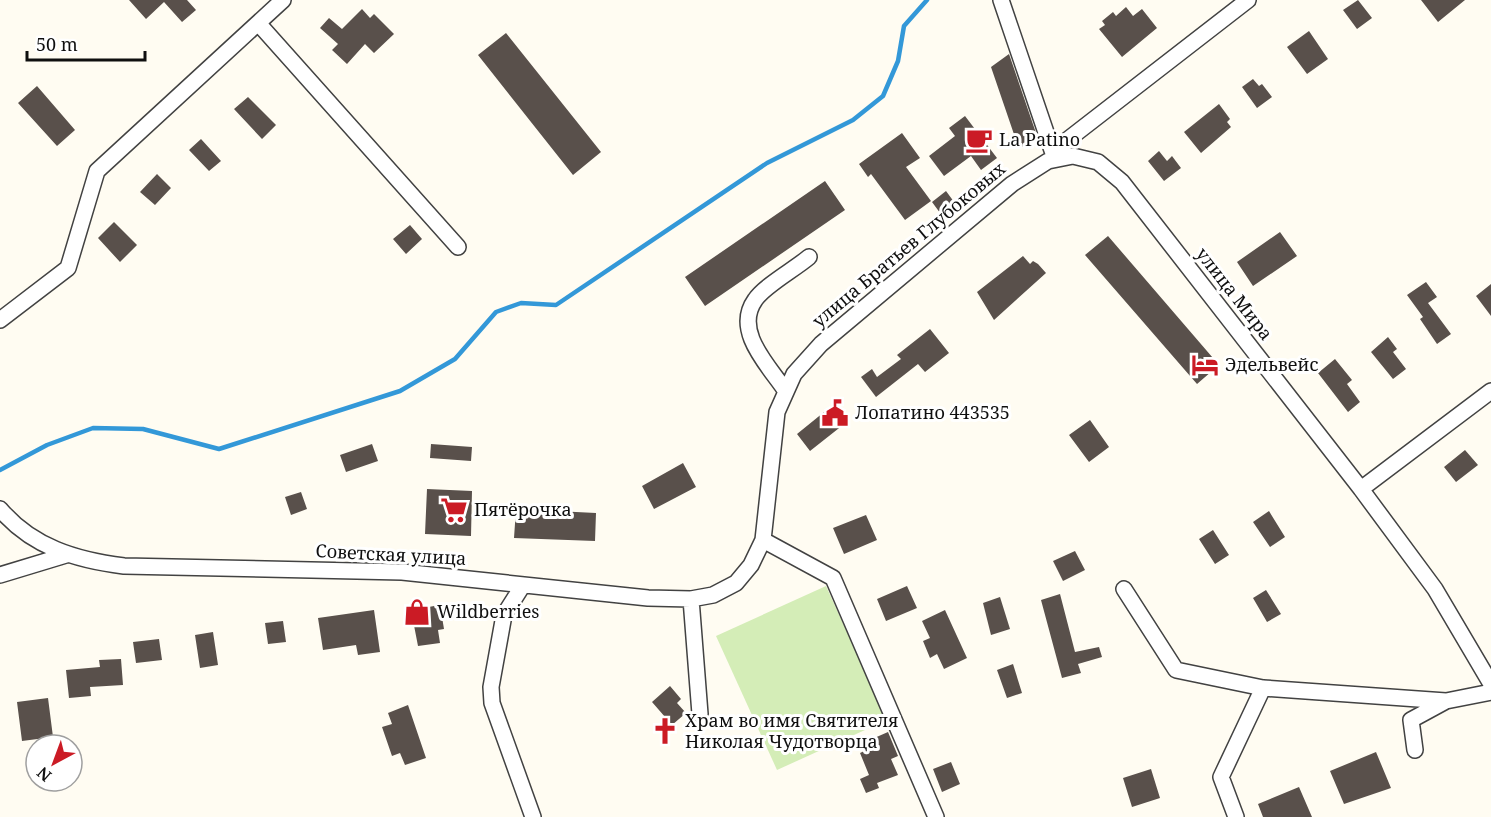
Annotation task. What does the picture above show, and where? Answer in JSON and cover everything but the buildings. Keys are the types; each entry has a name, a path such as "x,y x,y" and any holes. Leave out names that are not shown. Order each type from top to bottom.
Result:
{"street":[{"path":"0,320 68,268 97,171 283,0"},
{"path":"1001,0 1055,159"},
{"name":"улица Братьев Глубоковых","path":"712,595 736,583 751,565 763,540 777,412 785,390 805,360 846,322 1012,183 1055,159 1066,141 1248,0"},
{"path":"258,23 458,247"},
{"name":"улица Мира","path":"1055,159 1073,156 1098,162 1122,182 1361,489 1435,589 1491,684"},
{"path":"785,390 752,343 749,312 755,299 809,257"},
{"path":"1361,489 1491,391"},
{"name":"Советская улица","path":"4,514 35,541 66,555 90,562 124,566 402,572 648,598 690,599 712,595"},
{"path":"763,540 833,578 936,817"},
{"path":"0,575 66,555"},
{"path":"523,585 504,615 491,687 492,703 533,817"},
{"path":"1124,589 1176,670 1263,688 1446,701 1491,692"},
{"path":"690,599 700,714"},
{"path":"1236,817 1221,777 1263,688"},
{"path":"1415,750 1411,720 1446,701"}],"green space":[{"path":"826,586 887,720 777,770 716,636"}],"waterway":[{"path":"0,470 47,445 93,428 143,429 219,449 400,391 455,359 496,312 521,303 556,305 767,163 853,120 883,96 898,61 904,26 927,0"}],"place":[{"name":"La Patino","path":"979,140"},
{"name":"Эдельвейс","path":"1205,365"},
{"name":"Лопатино 443535","path":"835,413"},
{"name":"Пятёрочка","path":"454,510"},
{"name":"Wildberries","path":"417,612"},
{"name":"Храм во имя Святителя Николая Чудотворца","path":"665,731"}]}
